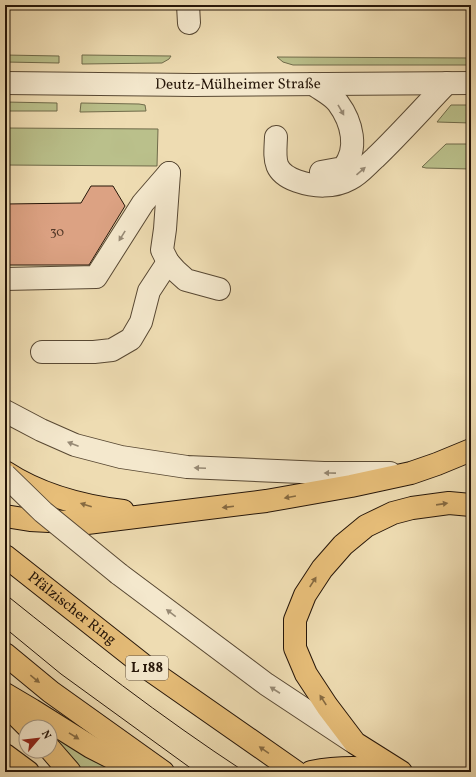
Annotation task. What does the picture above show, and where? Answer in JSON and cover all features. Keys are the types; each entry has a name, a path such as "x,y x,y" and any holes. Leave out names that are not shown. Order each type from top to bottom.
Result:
{"main road":[{"path":"5,516 30,520 87,523 266,502 411,474 471,450"},
{"path":"5,472 18,480 53,495 87,505 152,515"},
{"path":"399,772 355,743 326,706 306,674 295,648 295,620 305,595 322,569 343,545 366,526 393,513 412,508 449,503 471,506"},
{"name":"Pfälzischer Ring","path":"5,556 146,668 296,772"},
{"path":"5,654 51,692 163,772"},
{"path":"5,694 91,747 140,772"},
{"path":"5,704 20,719"},
{"path":"5,755 28,772"},
{"path":"58,758 70,772"},
{"path":"311,772 325,769 369,768 399,772"}],"street":[{"name":"Deutz-Mülheimer Straße","path":"5,83 194,85 471,83"},
{"path":"313,84 337,102 348,121 353,136 352,150 347,162 343,168 329,171 317,172 304,169 290,160 276,137 275,158 277,165 282,172 291,179 317,186 334,185 350,179 359,173 447,83"},
{"path":"5,279 96,277 143,203 169,173 162,250 168,262 186,280 219,289"},
{"path":"42,352 94,352 112,350 131,340 141,322 149,291 168,262"},
{"path":"5,411 41,430 75,445 121,457 187,467 324,473 411,474"},
{"path":"5,476 43,512 119,574 266,684 355,743"}],"green space":[{"path":"5,55 59,56 59,63 5,62"},
{"path":"82,55 171,56 162,63 82,64"},
{"path":"277,57 471,58 471,65 293,65 283,62"},
{"path":"5,102 57,103 57,111 5,111"},
{"path":"81,103 139,104 145,105 146,111 80,112"},
{"path":"451,105 471,105 471,123 437,122"},
{"path":"5,128 158,129 157,166 5,165"},
{"path":"446,144 471,144 471,169 422,167"},
{"path":"58,734 116,772 80,772 58,749"}],"building":[{"path":"91,186 113,186 125,206 89,265 5,265 5,204 81,203"}],"tram line":[{"path":"5,594 122,686 245,772"},
{"path":"5,628 61,674 196,772"}]}
